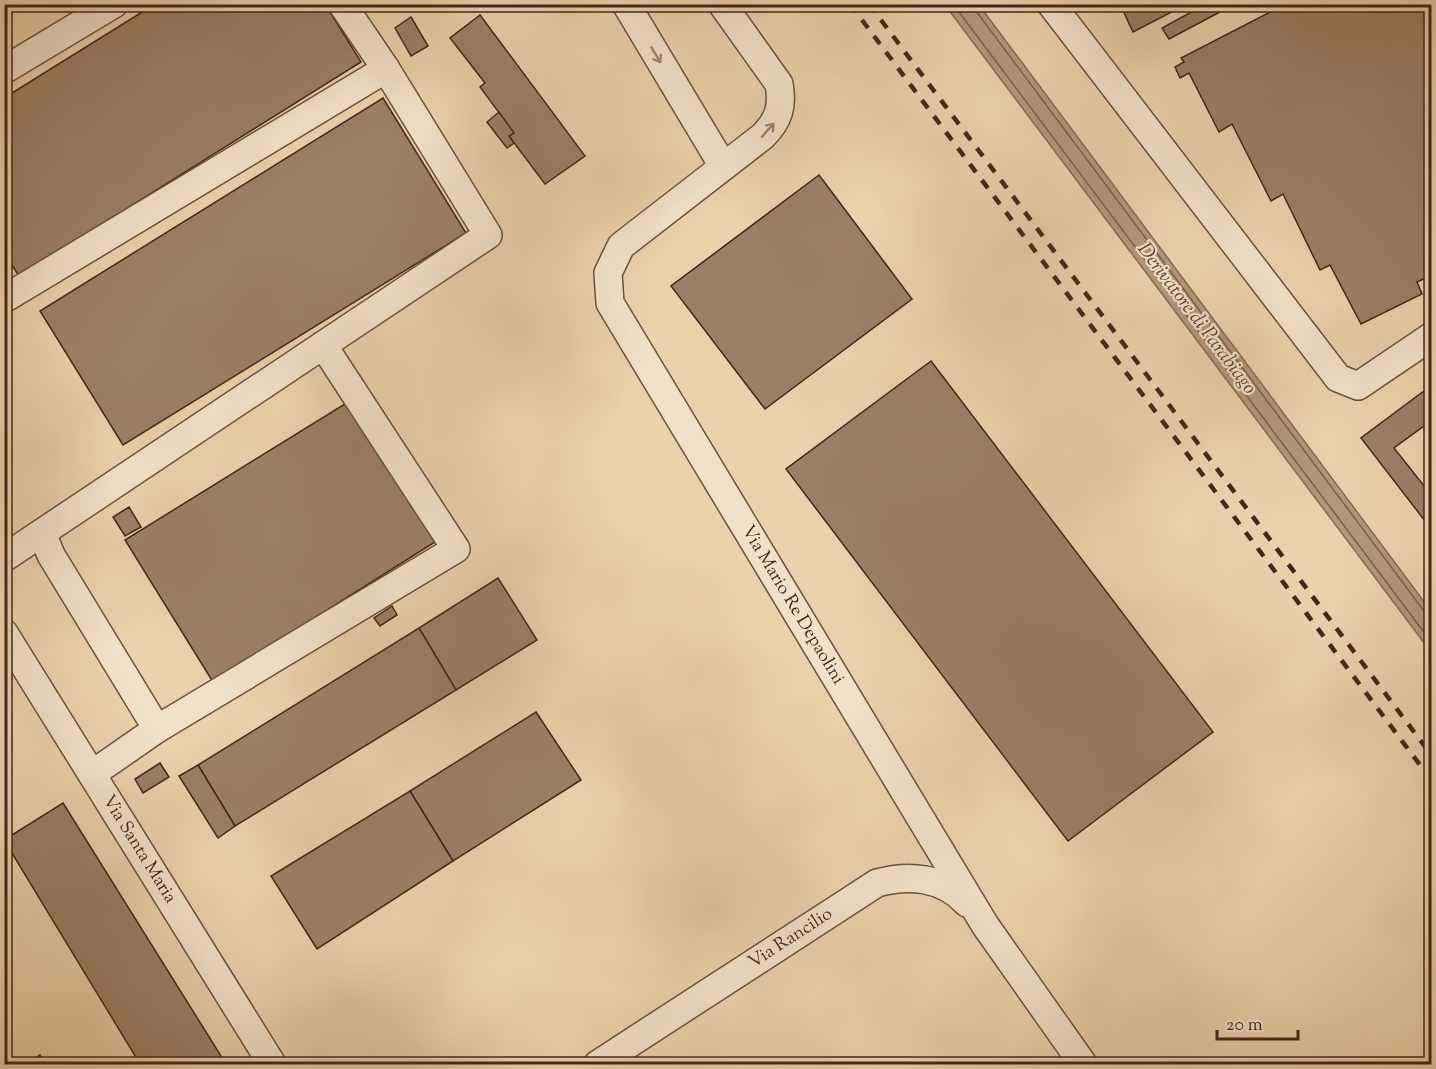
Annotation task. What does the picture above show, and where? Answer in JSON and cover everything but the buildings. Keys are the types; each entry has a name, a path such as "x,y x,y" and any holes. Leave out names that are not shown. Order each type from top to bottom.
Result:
{"street":[{"path":"4,70 114,4"},
{"path":"4,558 488,235 386,69 342,4"},
{"path":"626,4 723,166"},
{"name":"Via Mario Re Depaolini","path":"722,4 779,84 782,99 773,126 621,246 608,273 610,303 985,925 1083,1065"},
{"path":"1051,4 1338,378 1358,386 1431,336"},
{"path":"4,300 386,69"},
{"path":"92,774 157,729 456,549 323,345"},
{"path":"42,533 51,555 157,729"},
{"name":"Via Santa Maria","path":"4,633 272,1065"},
{"name":"Via Rancilio","path":"598,1065 877,883 908,877 939,883 965,900 985,925"}],"water":[{"name":"Derivatore di Parabiago","path":"945,5 979,5 1431,611 1431,652"}],"railway":[{"path":"850,4 1432,781"},
{"path":"869,4 1432,756"}]}
